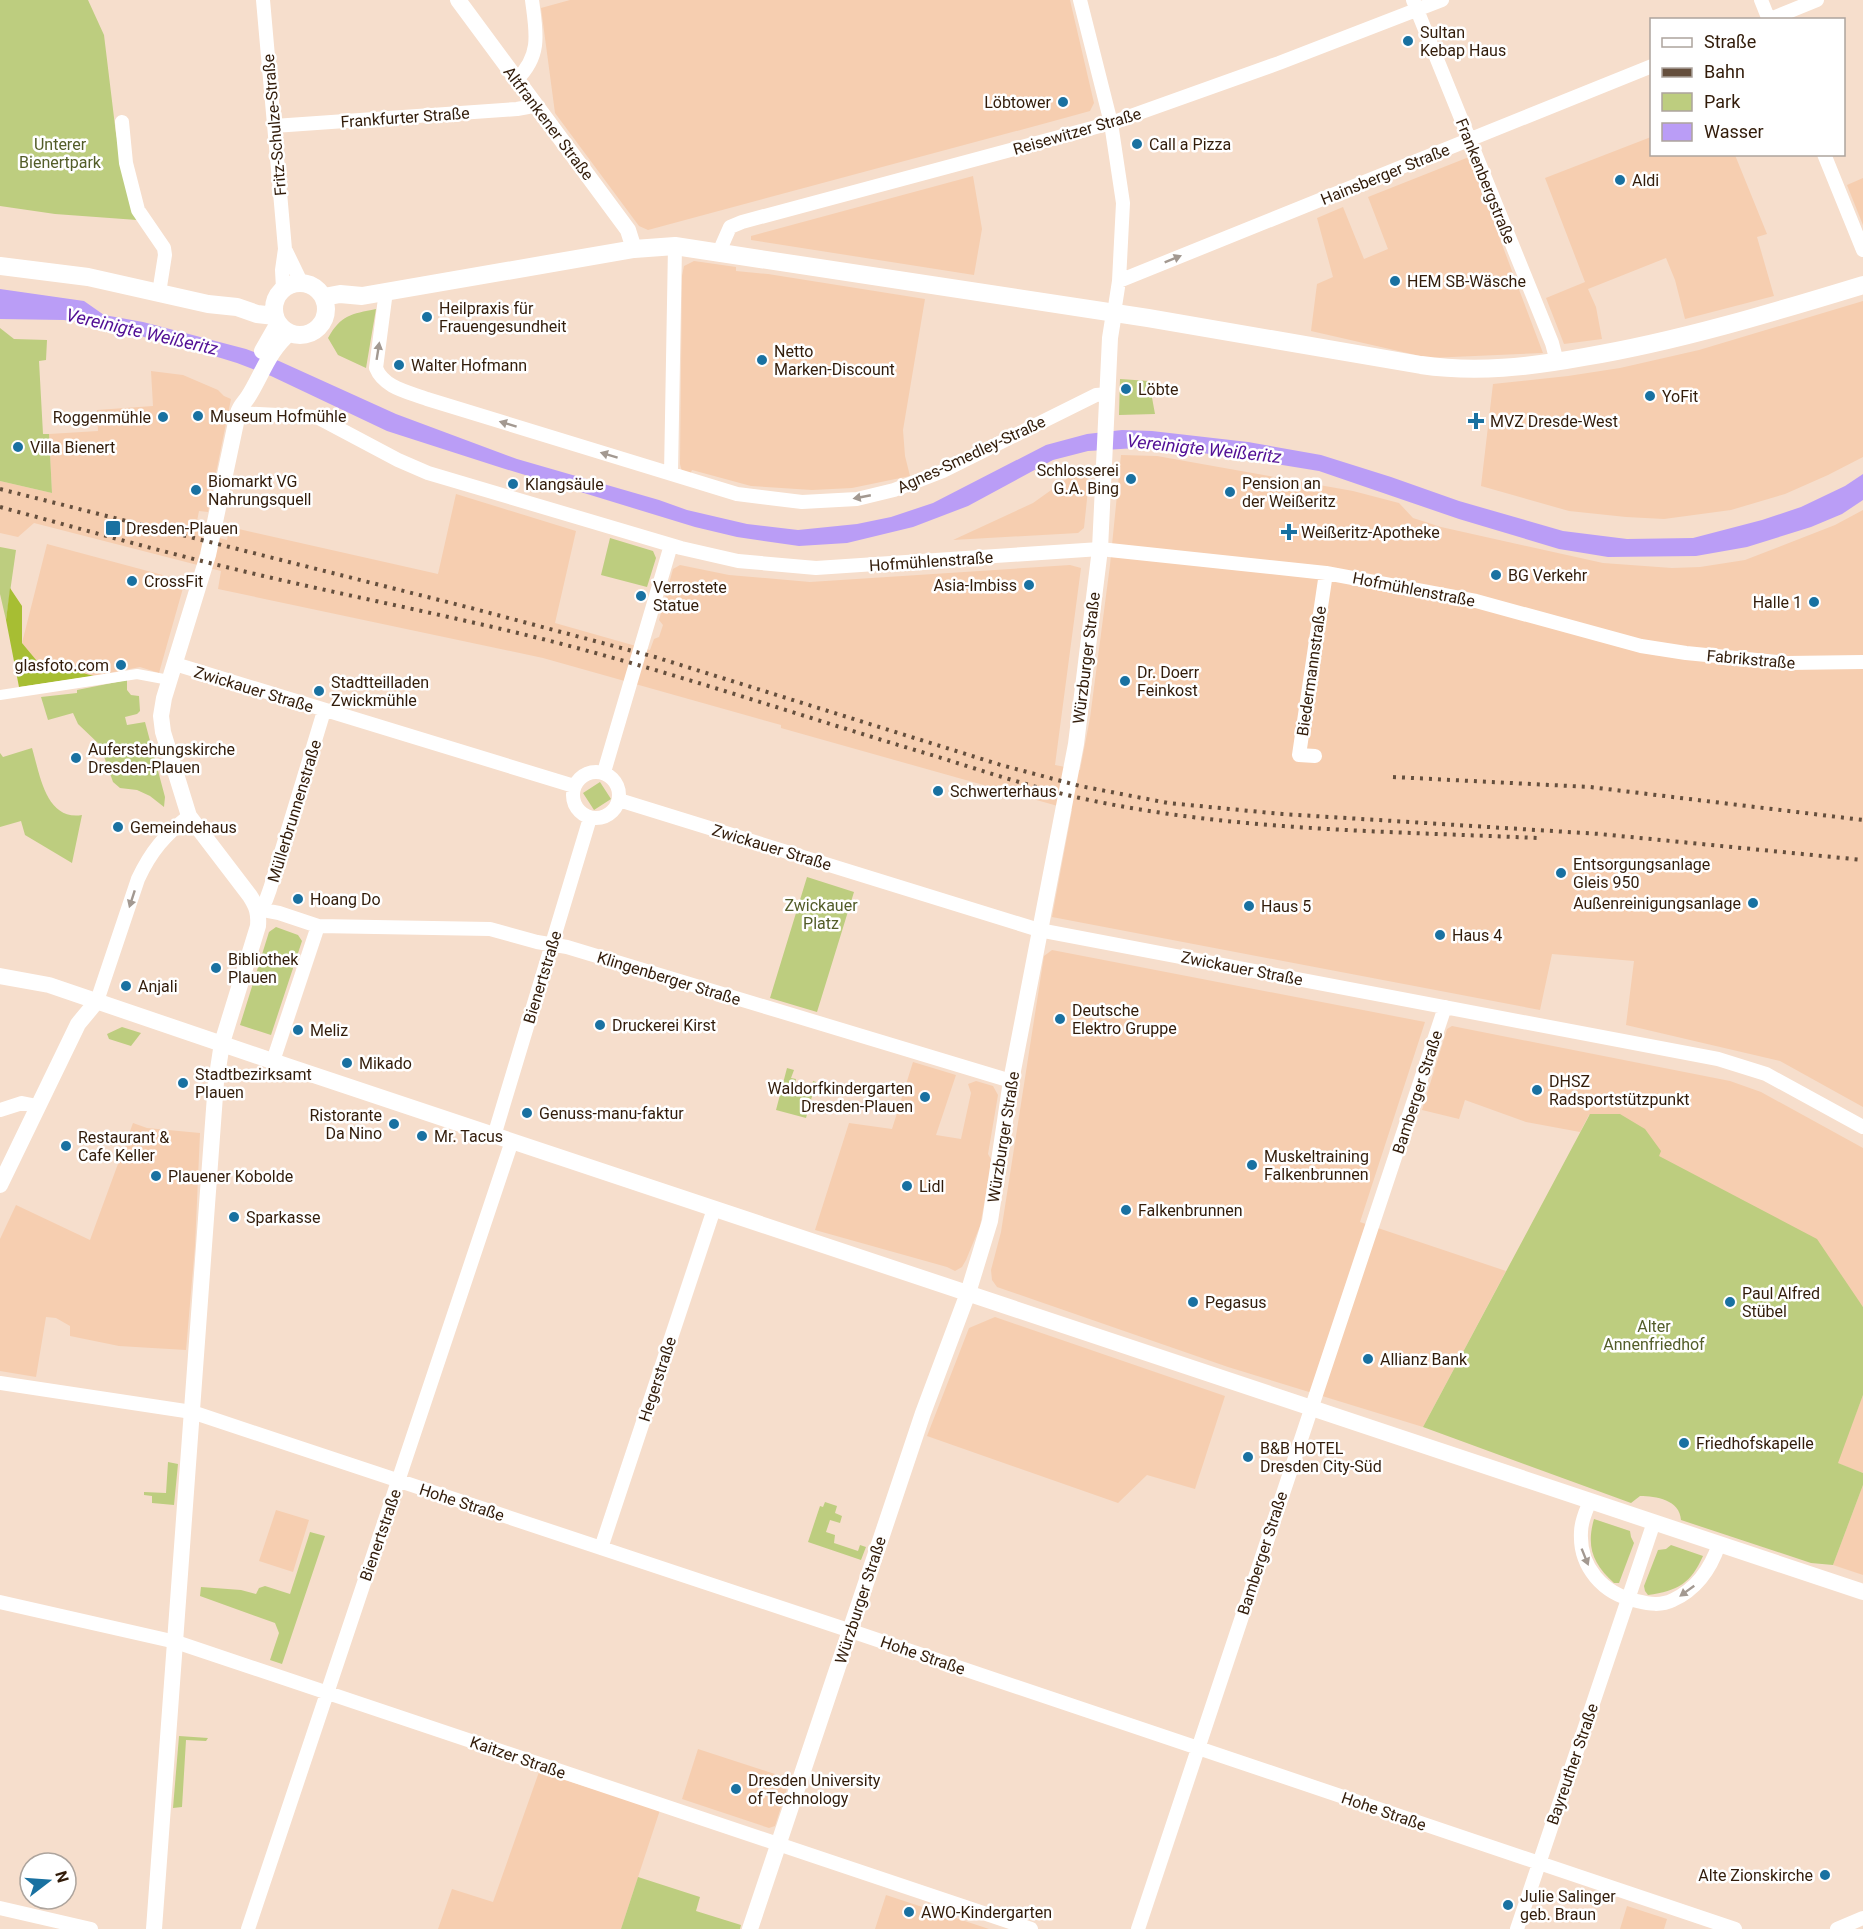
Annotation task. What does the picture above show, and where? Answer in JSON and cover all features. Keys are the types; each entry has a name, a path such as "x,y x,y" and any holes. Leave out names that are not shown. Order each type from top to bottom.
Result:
{"main road":[{"path":"325,304 362,296 386,298 633,249 675,246 1114,313 1447,368 1510,368 1626,350 1692,335 1863,285"},
{"path":"0,266 88,277 208,304 237,307 257,314 282,315 301,335 312,333 319,328 325,304 318,290 310,285 282,315"}],"street":[{"name":"Fritz-Schulze-Straße","path":"263,0 285,249 282,315"},
{"name":"Altfrankener Straße","path":"458,0 628,230 633,249"},
{"path":"517,79 527,70 536,46 532,0"},
{"path":"1080,0 1111,123 1123,203 1119,281 1114,313"},
{"name":"Reisewitzer Straße","path":"719,252 730,227 742,222 1111,123 1224,84 1415,5 1442,0"},
{"path":"1761,0 1768,18"},
{"path":"1771,18 1817,0"},
{"name":"Frankenbergstraße","path":"1415,5 1552,343 1557,362"},
{"name":"Hainsberger Straße","path":"1119,281 1650,67"},
{"name":"Frankfurter Straße","path":"274,126 517,109 528,107 534,102"},
{"path":"122,122 126,163 138,210 164,248 159,293"},
{"path":"1825,156 1863,250"},
{"path":"671,474 675,246"},
{"name":"Agnes-Smedley-Straße","path":"386,298 376,368 384,381 427,399 737,494 802,502 857,499 894,490 943,471 1096,394 1108,394"},
{"name":"Würzburger Straße","path":"750,1929 923,1413 968,1293 990,1221 1011,1081 1076,744 1100,549 1110,338 1114,313"},
{"path":"154,1929 213,1122 222,1043 258,926 258,909 189,816 161,724 162,708 208,555 239,409 238,391 249,382 282,315"},
{"name":"Hofmühlenstraße","path":"239,409 317,417 398,460 428,473 671,545 738,561 816,568 1100,549 1326,573 1476,601 1641,646"},
{"path":"604,772 671,545"},
{"name":"Biedermannstraße","path":"1315,756 1299,755 1326,573"},
{"name":"Fabrikstraße","path":"1641,646 1787,663 1863,662"},
{"name":"Zwickauer Straße","path":"175,664 574,786"},
{"path":"0,695 137,674 169,680"},
{"name":"Müllerbrunnenstraße","path":"258,909 266,900 270,890 324,711"},
{"path":"594,771 604,772 617,784 619,800 615,809 608,816 590,818 581,813 575,805 574,786 578,779 586,774 594,771"},
{"name":"Zwickauer Straße","path":"619,800 1039,930 1718,1059 1766,1074 1863,1127"},
{"path":"0,1185 78,1024 97,1001 138,879 156,846 189,816"},
{"name":"Bienertstraße","path":"494,1136 590,818"},
{"name":"Klingenberger Straße","path":"258,909 279,913 318,926 490,929 567,947 1011,1081"},
{"path":"273,1061 318,926"},
{"path":"0,976 49,985 494,1136 1863,1592"},
{"name":"Bamberger Straße","path":"1138,1929 1445,1007"},
{"path":"0,1110 22,1103 37,1106"},
{"name":"Bienertstraße","path":"248,1929 512,1141"},
{"name":"Hegerstraße","path":"601,1548 714,1209"},
{"name":"Hohe Straße","path":"0,1383 192,1412 1735,1929"},
{"path":"1590,1501 1581,1529 1581,1544 1586,1560 1601,1584 1611,1593 1628,1599 1656,1604 1671,1601 1683,1594 1701,1579 1715,1556 1719,1544"},
{"name":"Bayreuther Straße","path":"1517,1929 1654,1522"},
{"name":"Kaitzer Straße","path":"0,1602 176,1642 1031,1929"},
{"path":"0,1908 91,1929"},
{"path":"1837,1929 1863,1918"}],"shaded area":[{"path":"570,0 1070,0 1094,103 1090,111 648,230 639,226 555,113 541,8"},
{"path":"1650,137 1650,156 1735,156 1767,234 1757,237 1774,296 1685,319 1675,280 1666,258 1588,289 1596,307 1602,339 1564,344 1546,298 1585,282 1545,178"},
{"path":"1469,157 1543,353 1429,358 1311,331 1317,284 1333,277 1317,218 1343,207 1364,259 1388,249 1368,197"},
{"path":"973,176 982,229 974,275 751,240 751,236"},
{"path":"1863,178 1863,225 1847,185"},
{"path":"694,261 736,267 736,271 925,299 903,430 905,456 910,476 852,488 812,490 751,486 692,470 690,475 682,472 680,464 682,276 684,266"},
{"path":"1863,301 1863,457 1828,475 1785,494 1731,510 1664,519 1569,511 1481,486 1493,384 1620,368 1699,350"},
{"path":"151,371 183,375 218,390 231,399 208,512 199,511 195,531 227,540 230,527 438,574 456,494 576,531 555,623 650,650 654,639 659,637 663,625 659,620 673,569 680,565 729,575 810,582 1070,565 1081,568 1055,765 1080,770 1090,718 1110,565 1121,455 1157,456 1353,491 1399,503 1413,518 1441,527 1603,563 1672,568 1700,567 1745,560 1835,525 1863,510 1863,1107 1780,1061 1626,1025 1634,961 1552,954 1540,1010 1052,917 1072,810 543,658 218,589 221,571 34,523 18,537 0,533 0,481 52,493 49,434 98,431 97,410 153,406"},
{"path":"1090,470 1084,528 1078,533 953,540 1033,503 1078,471"},
{"path":"47,544 185,581 159,673 140,667 94,676 37,661 22,643"},
{"path":"1052,950 1425,1022 1360,1222 1506,1271 1423,1427 1228,1367 997,1287 992,1280 991,1270 1001,1232 1044,956"},
{"path":"1452,1026 1730,1081 1761,1092 1863,1148 1863,1307 1853,1294 1658,1156 1589,1115 1580,1132 1526,1122 1465,1100 1459,1119 1422,1110 1447,1029"},
{"path":"913,1062 956,1075 936,1135 961,1139 971,1093 968,1084 976,1081 993,1086 998,1095 988,1154 992,1161 980,1226 966,1260 962,1267 955,1271 815,1230 849,1123 892,1129"},
{"path":"133,1123 147,1128 200,1133 195,1246 186,1350 119,1346 70,1336 70,1326 56,1318 46,1317 36,1377 0,1371 0,1239 16,1205 90,1240"},
{"path":"995,1317 1225,1396 1195,1489 1147,1475 1118,1503 927,1436 969,1328"},
{"path":"1863,1395 1863,1473 1837,1463"},
{"path":"1863,1485 1863,1575 1833,1565"},
{"path":"276,1510 309,1520 293,1572 259,1561"},
{"name":"Dresden University of Technology","path":"698,1749 790,1779 775,1826 769,1828 682,1799"},
{"path":"539,1772 660,1810 621,1929 438,1929 452,1889 493,1902"},
{"name":"AWO-Kindergarten","path":"886,1895 989,1929 875,1929"},
{"path":"1627,1906 1667,1919 1664,1929 1620,1929"}],"green space":[{"name":"Unterer Bienertpark","path":"0,0 88,0 104,35 116,134 137,220 55,214 0,206"},
{"path":"376,309 366,368 338,355 328,338 342,320 360,312"},
{"path":"0,328 14,339 47,340 46,360 39,361 43,434 49,434 52,493 0,481"},
{"path":"1120,379 1149,381 1155,414 1119,415"},
{"path":"610,538 653,551 656,558 647,587 601,575"},
{"path":"0,547 16,550 6,620 0,594"},
{"path":"10,588 22,606 22,643 37,661 94,676 19,687 6,620"},
{"path":"127,680 127,690 131,695 139,696 140,711 125,717 127,725 145,722 165,797 164,807 150,796 137,790 120,788 113,782 100,745 78,724 73,713 48,720 41,697 77,693 77,690"},
{"path":"32,748 42,783 52,804 60,811 70,815 82,815 72,863 25,835 21,821 0,827 0,753 3,757"},
{"path":"600,782 611,799 594,810 583,793"},
{"name":"Zwickauer Platz","path":"807,877 854,892 817,1012 770,998"},
{"path":"276,927 298,935 302,941 271,1035 240,1025 269,932"},
{"path":"122,1027 141,1033 131,1046 109,1039 107,1034"},
{"path":"787,1068 794,1070 791,1078 796,1079 795,1084 811,1089 813,1081 816,1082 806,1118 776,1110"},
{"name":"Alter Annenfriedhof","path":"1590,1114 1620,1114 1645,1129 1661,1151 1659,1156 1817,1239 1863,1307 1863,1395 1838,1463 1863,1473 1863,1485 1833,1565 1811,1563 1681,1520 1680,1513 1666,1500 1640,1496 1631,1503 1423,1427"},
{"path":"168,1462 178,1464 174,1505 152,1503 152,1496 144,1495 144,1492 166,1493"},
{"path":"825,1502 837,1506 835,1513 842,1516 840,1523 830,1520 826,1532 835,1535 834,1543 858,1551 860,1545 866,1547 861,1560 808,1542 820,1506 823,1507"},
{"path":"1594,1519 1630,1531 1634,1543 1619,1583 1614,1583 1596,1562 1591,1547"},
{"path":"310,1532 325,1536 282,1664 270,1660 279,1633 275,1623 200,1596 201,1587 241,1590 256,1594 259,1588 265,1586 290,1594"},
{"path":"1671,1545 1703,1556 1694,1573 1682,1584 1668,1591 1648,1595 1644,1586 1658,1550 1666,1549"},
{"path":"179,1736 208,1738 206,1741 186,1740 182,1807 173,1808"},
{"path":"638,1877 700,1897 696,1911 741,1925 740,1929 621,1929"}],"water":[{"name":"Vereinigte Weißeritz","path":"0,289 84,301 104,315 143,322 246,349 279,361 396,414 517,459 687,510 747,524 798,530 857,524 891,517 933,503 1046,445 1087,434 1122,430 1152,431 1248,442 1321,455 1459,501 1563,531 1627,539 1693,538 1762,520 1801,507 1845,486 1863,474 1863,500 1842,514 1811,527 1747,547 1696,556 1608,557 1559,549 1459,519 1319,471 1153,447 1088,451 1053,460 968,506 913,527 847,543 799,546 737,537 695,527 387,431 271,376 185,347 64,320 0,319"}],"railway":[{"path":"0,489 655,657 1001,765 1080,786 1168,803 1282,814 1600,834 1863,860"},
{"path":"0,507 222,566 562,644 702,684 1043,789 1080,798 1136,809 1250,823 1365,831 1537,838"},
{"path":"1393,777 1590,787 1863,820"}],"place":[{"name":"Sultan Kebap Haus","path":"1408,41"},
{"name":"Löbtower","path":"1063,102"},
{"name":"Call a Pizza","path":"1137,144"},
{"name":"Aldi","path":"1620,180"},
{"name":"HEM SB-Wäsche","path":"1395,281"},
{"name":"Heilpraxis für Frauengesundheit","path":"427,317"},
{"name":"Netto Marken-Discount","path":"762,360"},
{"name":"Walter Hofmann","path":"399,365"},
{"name":"Löbte","path":"1126,389"},
{"name":"YoFit","path":"1650,396"},
{"name":"Museum Hofmühle","path":"198,416"},
{"name":"Roggenmühle","path":"163,417"},
{"name":"MVZ Dresde-West","path":"1476,421"},
{"name":"Villa Bienert","path":"18,447"},
{"name":"Schlosserei G.A. Bing","path":"1131,479"},
{"name":"Klangsäule","path":"513,484"},
{"name":"Biomarkt VG Nahrungsquell","path":"196,490"},
{"name":"Pension an der Weißeritz","path":"1230,492"},
{"name":"Dresden-Plauen","path":"113,528"},
{"name":"Weißeritz-Apotheke","path":"1289,532"},
{"name":"BG Verkehr","path":"1496,575"},
{"name":"CrossFit","path":"132,581"},
{"name":"Asia-Imbiss","path":"1029,585"},
{"name":"Verrostete Statue","path":"641,596"},
{"name":"Halle 1","path":"1814,602"},
{"name":"glasfoto.com","path":"121,665"},
{"name":"Dr. Doerr Feinkost","path":"1125,681"},
{"name":"Stadtteilladen Zwickmühle","path":"319,691"},
{"name":"Auferstehungskirche Dresden-Plauen","path":"76,758"},
{"name":"Schwerterhaus","path":"938,791"},
{"name":"Gemeindehaus","path":"118,827"},
{"name":"Entsorgungsanlage Gleis 950","path":"1561,873"},
{"name":"Hoang Do","path":"298,899"},
{"name":"Außenreinigungsanlage","path":"1753,903"},
{"name":"Haus 5","path":"1249,906"},
{"name":"Haus 4","path":"1440,935"},
{"name":"Bibliothek Plauen","path":"216,968"},
{"name":"Anjali","path":"126,986"},
{"name":"Deutsche Elektro Gruppe","path":"1060,1019"},
{"name":"Druckerei Kirst","path":"600,1025"},
{"name":"Meliz","path":"298,1030"},
{"name":"Mikado","path":"347,1063"},
{"name":"Stadtbezirksamt Plauen","path":"183,1083"},
{"name":"DHSZ Radsportstützpunkt","path":"1537,1090"},
{"name":"Waldorfkindergarten Dresden-Plauen","path":"925,1097"},
{"name":"Genuss-manu-faktur","path":"527,1113"},
{"name":"Ristorante Da Nino","path":"394,1124"},
{"name":"Mr. Tacus","path":"422,1136"},
{"name":"Restaurant & Cafe Keller","path":"66,1146"},
{"name":"Muskeltraining Falkenbrunnen","path":"1252,1165"},
{"name":"Plauener Kobolde","path":"156,1176"},
{"name":"Lidl","path":"907,1186"},
{"name":"Falkenbrunnen","path":"1126,1210"},
{"name":"Sparkasse","path":"234,1217"},
{"name":"Pegasus","path":"1193,1302"},
{"name":"Paul Alfred Stübel","path":"1730,1302"},
{"name":"Allianz Bank","path":"1368,1359"},
{"name":"Friedhofskapelle","path":"1684,1443"},
{"name":"B&B HOTEL Dresden City-Süd","path":"1248,1457"},
{"name":"Dresden University of Technology","path":"736,1789"},
{"name":"Alte Zionskirche","path":"1825,1875"},
{"name":"Julie Salinger geb. Braun","path":"1508,1905"},
{"name":"AWO-Kindergarten","path":"909,1912"}]}
